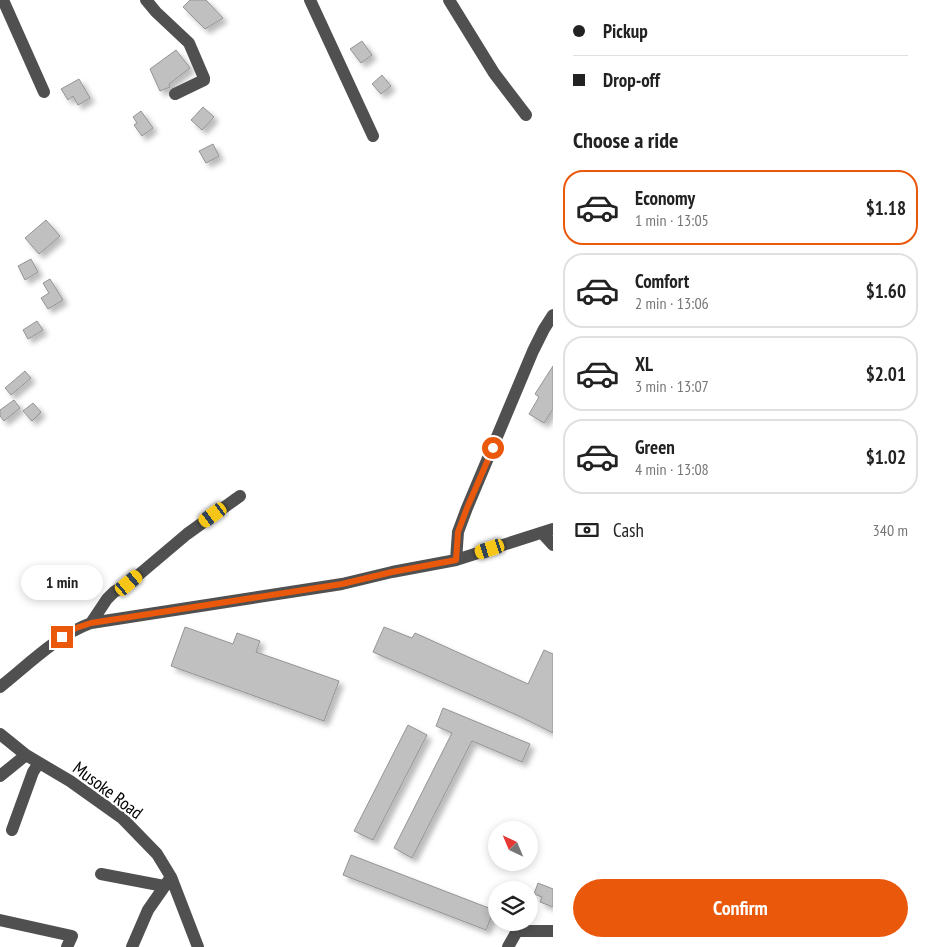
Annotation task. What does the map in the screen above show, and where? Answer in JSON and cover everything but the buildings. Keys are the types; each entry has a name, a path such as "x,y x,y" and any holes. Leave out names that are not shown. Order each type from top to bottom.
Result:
{"street":[{"path":"3,0 44,92"},
{"path":"146,0 189,43 204,78 200,82 174,94"},
{"path":"310,0 373,136"},
{"path":"449,0 494,73 526,115"},
{"path":"456,560 458,532 467,508 533,351 553,315"},
{"path":"91,623 114,592 129,583 187,534 240,496"},
{"path":"0,687 62,637 76,628 91,623 342,584 456,560 548,531 553,545"},
{"name":"Musoke Road","path":"0,734 26,755 70,781 122,818 157,854 198,947"},
{"path":"0,776 26,755"},
{"path":"12,830 32,772 38,763"},
{"path":"101,874 168,882 148,910 132,947"},
{"path":"0,920 72,936 67,947"},
{"path":"508,947 517,931 553,931"}],"route":[{"path":"62,637 76,628 91,623 342,584 456,560 458,532 493,448"}]}
